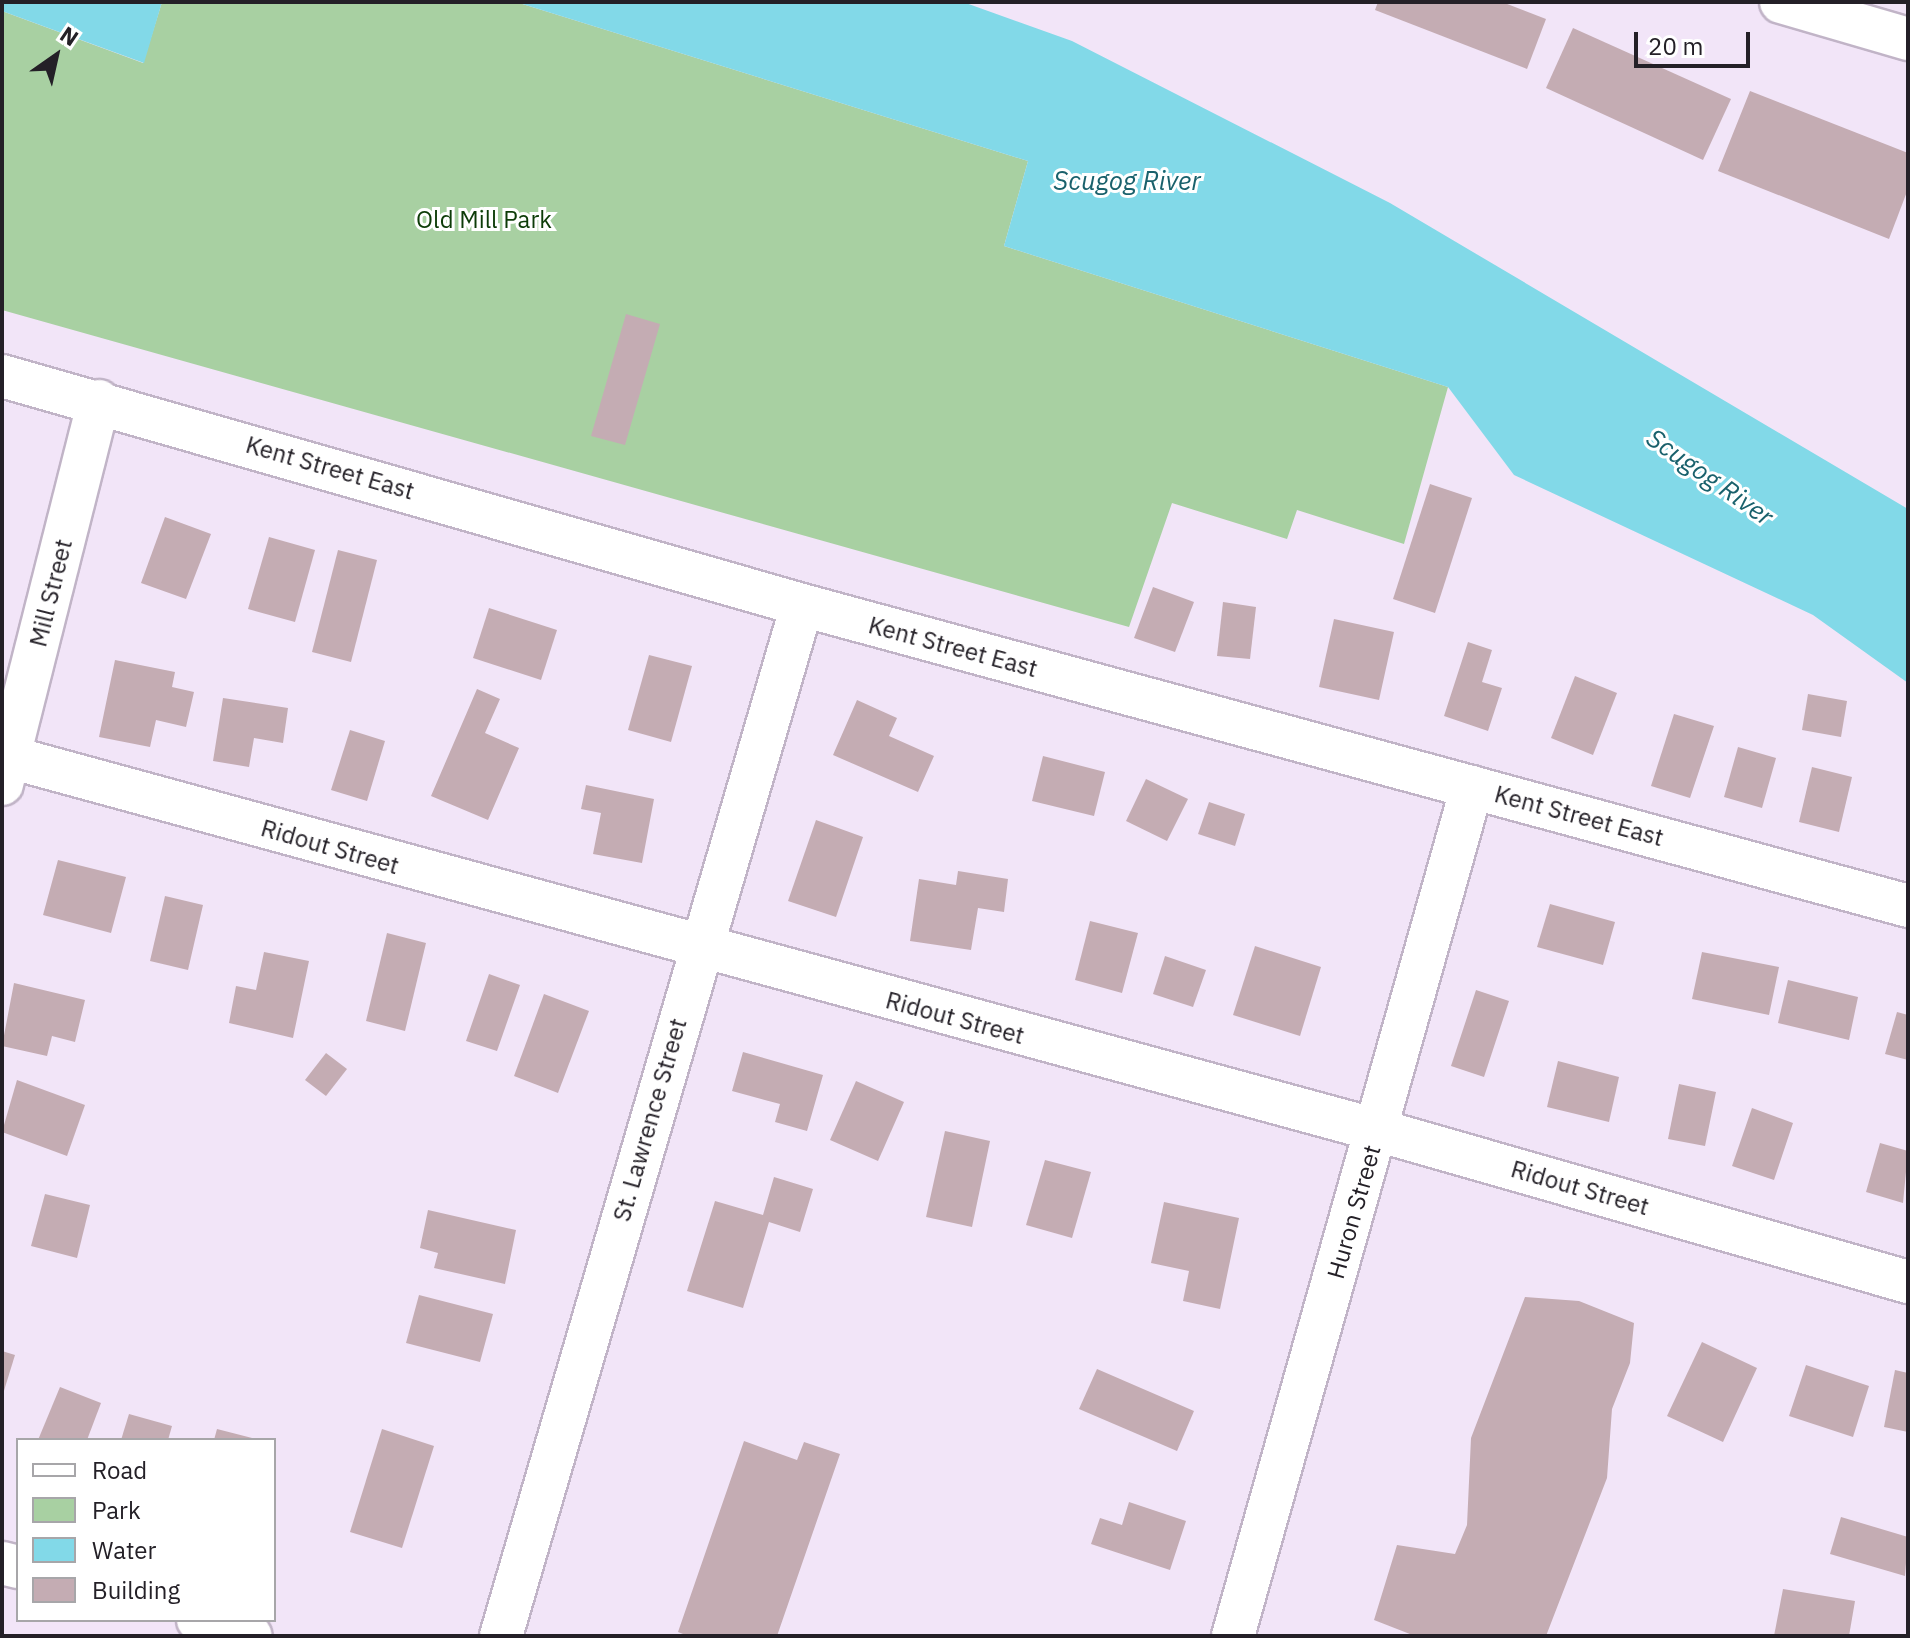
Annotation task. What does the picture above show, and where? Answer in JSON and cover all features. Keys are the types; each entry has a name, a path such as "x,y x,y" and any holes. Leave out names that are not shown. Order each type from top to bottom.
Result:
{"street":[{"path":"1781,2 1908,39"},
{"name":"Kent Street East","path":"2,376 99,401 802,605 1908,906"},
{"name":"Mill Street","path":"5,766 99,401"},
{"name":"St. Lawrence Street","path":"501,1636 802,605"},
{"name":"Ridout Street","path":"5,766 1377,1130 1908,1282"},
{"name":"Huron Street","path":"1233,1636 1472,787"},
{"path":"205,1622 251,1636"}],"green space":[{"name":"Old Mill Park","path":"162,2 516,2 1028,161 1004,246 1448,387 1404,544 1297,510 1287,539 1172,503 1129,627 2,310 2,11 143,63"}],"water":[{"path":"2,2 162,2 144,63 2,11"},
{"name":"Scugog River","path":"516,2 963,2 1072,41 1390,203 1908,509 1908,683 1813,615 1514,475 1448,387 1004,246 1028,161"}],"building":[{"path":"1378,2 1502,2 1546,19 1527,69 1375,10"},
{"path":"1573,28 1731,99 1703,160 1546,88"},
{"path":"1750,91 1908,153 1908,189 1889,239 1718,171"},
{"path":"626,314 660,324 625,445 591,436"},
{"path":"1430,484 1472,498 1435,613 1393,599"},
{"path":"165,517 211,534 186,599 141,583"},
{"path":"269,537 315,550 295,622 248,609"},
{"path":"338,550 377,560 351,662 312,652"},
{"path":"1153,587 1194,602 1175,652 1134,638"},
{"path":"1223,602 1256,607 1250,659 1217,656"},
{"path":"489,608 557,630 541,680 473,658"},
{"path":"1334,619 1394,632 1379,700 1319,687"},
{"path":"1468,642 1492,650 1482,682 1502,688 1488,731 1444,716"},
{"path":"649,655 692,666 671,742 628,730"},
{"path":"115,660 175,672 172,687 194,692 186,727 156,720 150,747 99,737"},
{"path":"1575,676 1617,693 1593,755 1551,738"},
{"path":"477,689 500,699 485,733 519,748 488,820 431,796"},
{"path":"1808,694 1847,701 1841,737 1802,730"},
{"path":"223,698 288,708 283,743 254,738 249,767 213,761"},
{"path":"857,700 897,718 889,736 934,756 918,792 833,755"},
{"path":"1674,714 1714,726 1690,798 1651,786"},
{"path":"350,730 385,741 367,801 331,790"},
{"path":"1738,747 1776,758 1762,808 1724,797"},
{"path":"1043,756 1105,772 1094,816 1032,801"},
{"path":"1812,767 1852,777 1839,832 1799,822"},
{"path":"1146,779 1188,799 1167,841 1126,821"},
{"path":"586,785 654,799 642,863 593,854 601,813 581,809"},
{"path":"1209,802 1245,814 1235,846 1198,834"},
{"path":"816,820 863,837 836,917 788,901"},
{"path":"58,860 126,877 111,933 43,915"},
{"path":"958,871 1008,879 1004,912 978,908 971,950 910,941 919,879 956,885"},
{"path":"165,896 203,905 188,970 150,961"},
{"path":"1550,904 1615,922 1603,965 1537,947"},
{"path":"1090,921 1138,933 1122,993 1075,980"},
{"path":"387,933 426,943 405,1031 366,1021"},
{"path":"1255,946 1321,967 1300,1036 1233,1015"},
{"path":"264,952 309,961 293,1038 229,1023 236,986 256,990"},
{"path":"1702,952 1779,967 1769,1015 1692,999"},
{"path":"1165,956 1206,970 1193,1007 1153,994"},
{"path":"489,974 520,985 497,1051 466,1041"},
{"path":"1788,980 1858,997 1849,1040 1778,1023"},
{"path":"14,983 85,1000 75,1042 52,1036 47,1056 2,1046"},
{"path":"1476,990 1509,1001 1484,1077 1451,1066"},
{"path":"544,994 589,1011 558,1093 514,1076"},
{"path":"1897,1012 1908,1015 1908,1060 1885,1054"},
{"path":"743,1052 823,1075 807,1131 775,1122 780,1104 732,1091"},
{"path":"326,1053 347,1069 326,1096 305,1080"},
{"path":"1558,1061 1619,1077 1609,1122 1547,1107"},
{"path":"17,1080 85,1105 67,1156 2,1132"},
{"path":"856,1081 904,1102 878,1161 830,1140"},
{"path":"1679,1084 1716,1092 1705,1146 1668,1139"},
{"path":"1752,1108 1793,1123 1774,1180 1732,1166"},
{"path":"945,1131 990,1141 972,1227 926,1217"},
{"path":"1880,1143 1908,1151 1903,1203 1866,1192"},
{"path":"1045,1160 1091,1172 1072,1238 1026,1225"},
{"path":"774,1177 813,1189 800,1232 769,1222 743,1308 687,1291 715,1201 763,1215"},
{"path":"45,1194 90,1205 77,1258 31,1246"},
{"path":"1164,1202 1239,1218 1220,1309 1183,1301 1189,1271 1151,1263"},
{"path":"428,1210 516,1230 505,1284 434,1268 438,1253 420,1248"},
{"path":"419,1295 493,1314 480,1362 406,1343"},
{"path":"1525,1297 1579,1301 1634,1323 1630,1363 1612,1409 1607,1478 1546,1636 1415,1636 1374,1620 1397,1545 1455,1554 1467,1525 1471,1438"},
{"path":"1702,1342 1757,1368 1723,1442 1667,1416"},
{"path":"2,1351 15,1355 3,1394 2,1394"},
{"path":"1806,1365 1869,1386 1853,1437 1789,1416"},
{"path":"1097,1369 1194,1411 1177,1451 1079,1409"},
{"path":"1895,1370 1908,1373 1908,1432 1884,1427"},
{"path":"60,1387 101,1403 88,1438 39,1438"},
{"path":"129,1414 172,1426 169,1438 122,1438"},
{"path":"217,1429 252,1438 215,1438"},
{"path":"382,1429 434,1446 402,1548 350,1532"},
{"path":"744,1441 797,1460 804,1442 840,1454 777,1636 688,1636 678,1632"},
{"path":"1129,1502 1186,1521 1170,1570 1091,1544 1100,1518 1122,1525"},
{"path":"1841,1517 1908,1537 1905,1576 1830,1554"},
{"path":"1783,1589 1855,1601 1849,1636 1774,1636"}]}
